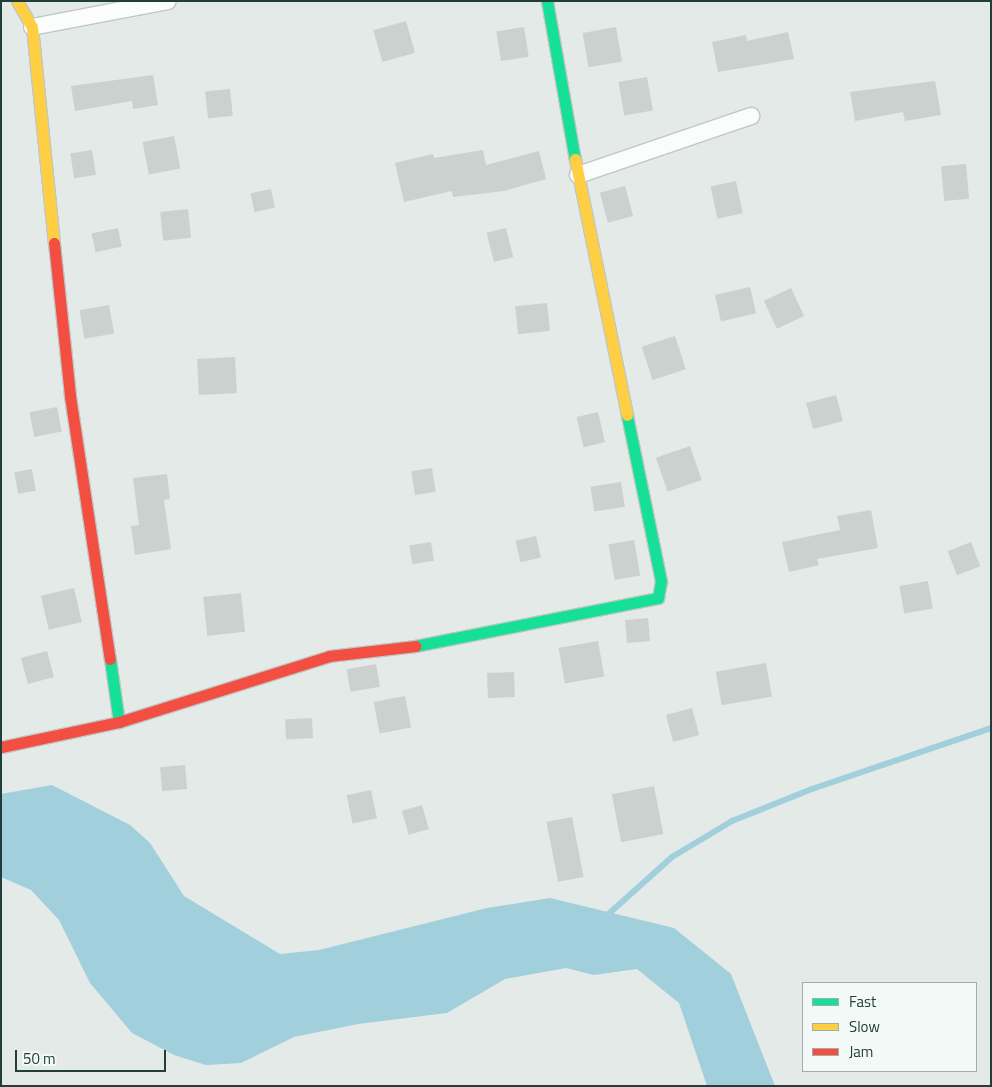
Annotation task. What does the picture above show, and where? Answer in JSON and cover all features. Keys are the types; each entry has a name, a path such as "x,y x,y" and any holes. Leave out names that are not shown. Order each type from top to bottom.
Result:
{"street":[{"path":"17,1 32,27 70,396 119,722"},
{"path":"32,27 168,1"},
{"path":"1,747 119,722 329,656 448,642 658,598 661,581 578,174 547,1"},
{"path":"578,174 751,116"}],"water":[{"path":"52,785 130,825 150,843 184,896 280,954 319,950 487,908 550,898 674,928 731,974 775,1086 707,1086 679,1003 637,969 594,975 566,968 505,979 447,1013 358,1024 294,1037 241,1063 206,1065 174,1055 132,1033 90,983 59,920 31,890 1,877 1,794"}],"building":[{"path":"406,21 415,53 382,62 373,30"},
{"path":"524,27 529,57 501,61 496,31"},
{"path":"616,27 622,61 589,67 583,33"},
{"path":"788,32 794,59 718,72 712,42 746,35 747,41"},
{"path":"153,75 158,105 133,109 132,101 75,111 71,86"},
{"path":"647,77 653,110 624,116 618,82"},
{"path":"935,81 941,115 905,121 903,112 855,121 850,92"},
{"path":"230,89 233,116 208,118 205,92"},
{"path":"174,136 180,168 149,174 143,142"},
{"path":"92,150 96,175 74,178 70,153"},
{"path":"483,150 486,165 539,151 546,179 504,191 453,197 452,191 404,202 395,163 433,154 434,158"},
{"path":"966,164 969,199 944,201 941,166"},
{"path":"736,181 743,213 717,219 711,186"},
{"path":"625,186 633,216 608,223 600,193"},
{"path":"271,189 275,208 254,212 250,193"},
{"path":"188,209 191,238 163,241 160,212"},
{"path":"118,228 122,247 96,252 92,234"},
{"path":"506,228 513,257 494,262 487,233"},
{"path":"750,287 756,313 721,321 715,295"},
{"path":"791,288 804,316 777,329 764,301"},
{"path":"547,303 550,331 518,334 515,306"},
{"path":"109,305 114,334 84,339 79,310"},
{"path":"675,336 686,369 653,380 642,347"},
{"path":"235,357 237,393 199,395 197,359"},
{"path":"836,395 843,421 813,429 806,403"},
{"path":"57,407 62,432 34,437 30,412"},
{"path":"598,412 605,442 584,447 577,417"},
{"path":"690,446 702,480 668,492 656,458"},
{"path":"432,468 436,492 415,495 411,471"},
{"path":"32,469 36,491 18,494 14,472"},
{"path":"167,474 170,499 164,500 171,549 135,555 131,526 139,525 133,478"},
{"path":"621,482 625,507 594,512 590,487"},
{"path":"871,510 878,548 817,559 819,565 789,572 782,542 840,530 837,516"},
{"path":"536,536 541,557 520,562 516,541"},
{"path":"634,540 640,575 615,580 608,545"},
{"path":"431,542 434,561 412,564 409,545"},
{"path":"971,542 980,566 957,575 948,551"},
{"path":"928,581 933,609 904,614 899,586"},
{"path":"74,588 82,622 49,630 41,596"},
{"path":"241,593 245,632 207,636 203,597"},
{"path":"648,618 650,641 627,643 625,620"},
{"path":"598,641 604,676 565,683 559,648"},
{"path":"47,651 54,677 28,684 21,658"},
{"path":"766,663 772,696 722,705 716,672"},
{"path":"376,664 380,687 350,692 346,669"},
{"path":"514,672 515,697 488,698 487,673"},
{"path":"405,696 411,727 380,734 374,702"},
{"path":"692,708 699,735 673,742 666,715"},
{"path":"312,718 313,738 286,739 285,719"},
{"path":"185,765 187,789 162,791 160,767"},
{"path":"654,786 663,834 621,842 612,794"},
{"path":"371,790 377,818 353,824 347,795"},
{"path":"422,805 429,829 409,835 402,811"},
{"path":"572,817 584,877 558,882 546,822"}],"waterway":[{"path":"604,918 672,857 732,821 812,789 991,728"}],"traffic: fast":[{"path":"547,1 575,159"},
{"path":"415,646 658,598 661,581 627,415"},
{"path":"110,659 119,722"}],"traffic: slow":[{"path":"17,1 32,27 54,243"},
{"path":"575,159 627,415"}],"traffic: jam":[{"path":"54,243 70,396 110,659"},
{"path":"1,747 119,722 329,656 415,646"}]}
